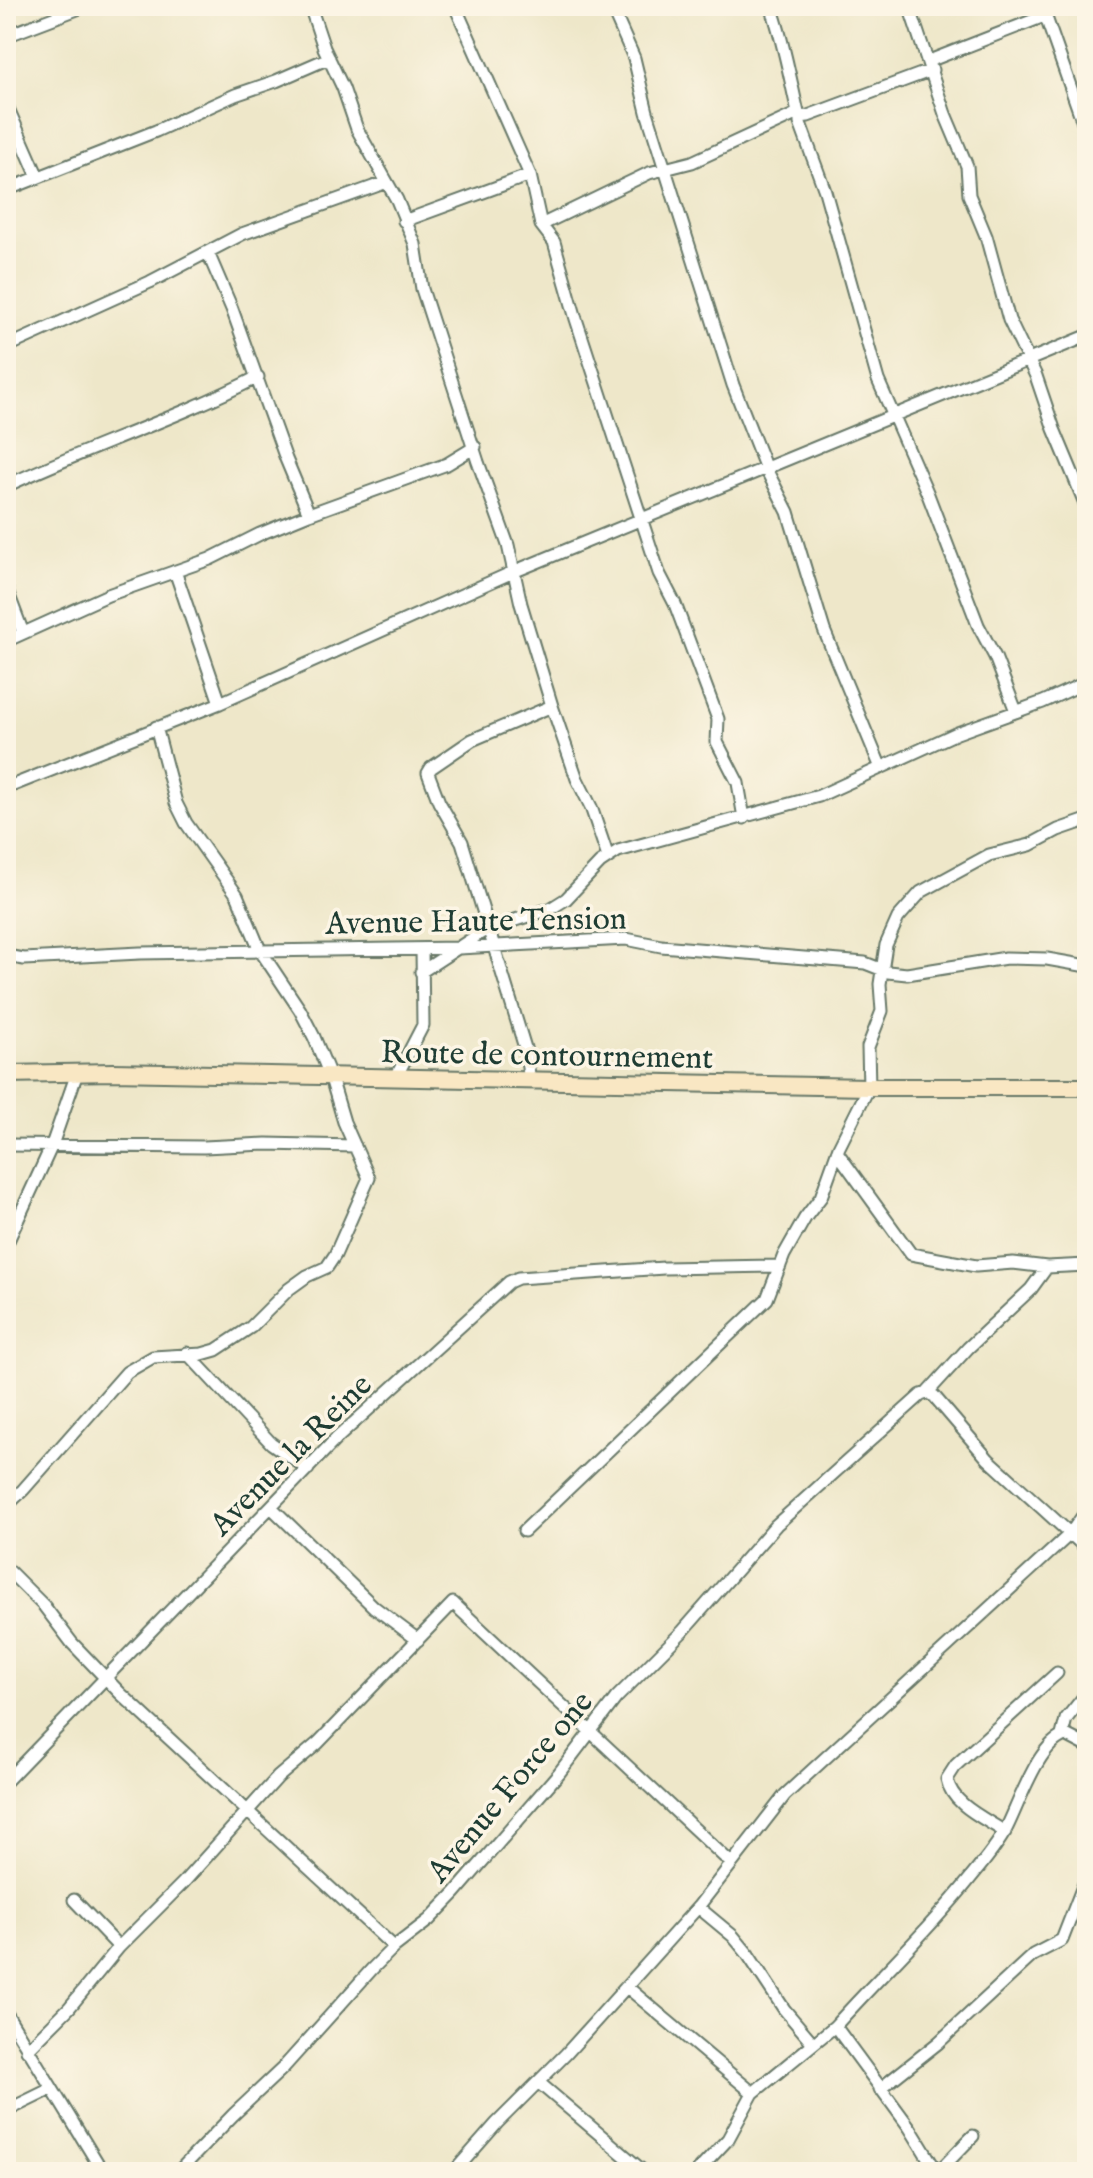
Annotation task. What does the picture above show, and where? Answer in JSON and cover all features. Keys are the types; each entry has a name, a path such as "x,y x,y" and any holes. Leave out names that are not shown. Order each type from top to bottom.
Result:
{"street":[{"path":"6,36 85,6"},
{"path":"310,6 357,129 397,200 418,255 422,289 508,545 552,706 608,857"},
{"path":"455,6 530,175 541,225 554,242 659,573 675,604 718,719 717,742 738,783 744,818"},
{"path":"611,6 632,50 665,169 733,385 766,469 788,512 824,630 881,768"},
{"path":"771,6 784,42 799,115 849,269 870,354 978,625 995,657 1016,711"},
{"path":"909,6 945,114 967,166 969,195 990,249 1009,320 1087,508"},
{"path":"541,225 649,173 692,162 799,115 931,66 1057,6"},
{"path":"1046,13 1087,134"},
{"path":"6,190 329,58"},
{"path":"6,104 38,177"},
{"path":"404,221 530,175"},
{"path":"6,347 110,301 242,234 387,182"},
{"path":"208,253 309,514"},
{"path":"6,788 220,703 513,572 1087,336"},
{"path":"6,486 217,398 258,377"},
{"path":"6,641 108,595 210,559 309,514 447,464 475,447"},
{"path":"175,571 220,703"},
{"path":"6,588 23,633"},
{"path":"421,972 487,929 550,909 566,899 608,857 632,845 819,796 957,733 1087,682"},
{"path":"530,1081 525,1048 462,842 439,802 429,771 472,740 552,706"},
{"path":"6,1506 127,1372 153,1357 202,1354 216,1350 251,1327 289,1289 327,1267 369,1178 344,1122 331,1078 300,1010 260,950 237,895 191,831 176,803 156,727"},
{"path":"524,1531 767,1299 798,1229 821,1197 837,1152 869,1087 868,1047 882,1011 880,984 888,934 898,918 921,892 989,855 1030,845 1058,830 1087,820"},
{"name":"Avenue Haute Tension","path":"6,956 24,959 260,950 422,950 633,940 661,946 865,963 882,970 907,974 1022,958 1087,966"},
{"path":"395,1079 423,1025 422,950"},
{"path":"6,1245 52,1145 77,1073"},
{"name":"Route de contournement","path":"6,1074 869,1087 1087,1087"},
{"path":"6,1145 355,1146"},
{"path":"837,1152 911,1254 966,1265 1087,1265"},
{"name":"Avenue la Reine","path":"6,1781 308,1469 405,1375 509,1282 518,1278 664,1268 780,1266"},
{"name":"Avenue Force one","path":"178,2172 283,2068 394,1947 429,1920 455,1893 542,1793 616,1698 683,1631 776,1525 879,1431 927,1393 1031,1289 1047,1267"},
{"path":"187,1353 271,1443 308,1469"},
{"path":"927,1393 934,1396 988,1459 1087,1549"},
{"path":"272,1508 374,1607 418,1640"},
{"path":"454,2172 698,1907 785,1795 1070,1534 1087,1510"},
{"path":"6,1568 44,1606 72,1643 246,1812 394,1947"},
{"path":"27,2050 69,2008 119,1947 278,1777 318,1743 453,1603 731,1863"},
{"path":"1005,1832 956,1799 949,1790 947,1779 956,1765 1057,1673"},
{"path":"697,2172 728,2139 753,2093 835,2026 956,1896 1005,1832 1034,1770 1062,1735 1066,1719 1087,1693"},
{"path":"1062,1735 1087,1746"},
{"path":"880,2089 938,2043 1033,1955 1062,1940 1087,1876"},
{"path":"74,1900 119,1947"},
{"path":"698,1907 733,1936 784,2009 812,2042"},
{"path":"627,1987 753,2093"},
{"path":"6,2013 103,2172"},
{"path":"835,2026 910,2128 937,2172 973,2136"},
{"path":"538,2082 644,2172"},
{"path":"6,2111 51,2089"}]}
